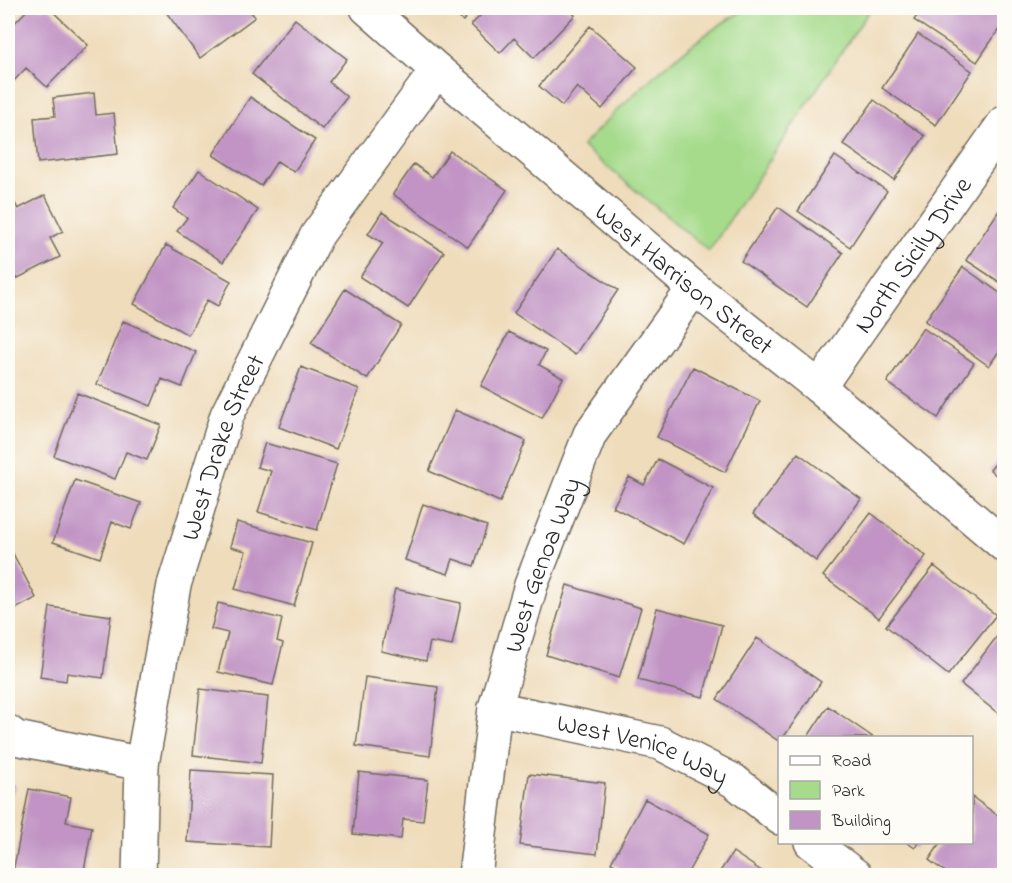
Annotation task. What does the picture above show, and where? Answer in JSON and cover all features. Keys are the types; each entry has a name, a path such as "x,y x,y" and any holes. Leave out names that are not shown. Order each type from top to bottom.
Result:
{"street":[{"name":"West Harrison Street","path":"368,8 437,70 694,288 819,387 1005,545"},
{"name":"West Drake Street","path":"139,876 142,764 174,585 227,415 317,236 437,70"},
{"name":"North Sicily Drive","path":"819,387 1005,123"},
{"name":"West Genoa Way","path":"475,876 495,708 531,585 590,434 694,288"},
{"name":"West Venice Way","path":"495,708 660,742 734,781 778,816"},
{"path":"8,732 16,738 142,764"},
{"path":"812,844 856,876"}],"green space":[{"path":"747,8 871,8 709,251 582,146 680,54"}],"building":[{"path":"29,8 49,8 88,45 47,87 26,68 10,85 8,82 8,30"},
{"path":"163,8 248,8 255,17 200,58"},
{"path":"447,8 474,8 463,21"},
{"path":"488,8 567,8 575,15 534,58 514,38 500,53 471,25"},
{"path":"922,8 1004,8 1004,22 977,62 914,20"},
{"path":"295,19 347,59 329,82 347,97 322,129 252,74"},
{"path":"590,26 637,67 602,109 577,87 562,106 539,86"},
{"path":"918,34 972,71 936,125 882,88"},
{"path":"94,93 96,115 114,113 118,154 38,163 34,118 55,116 53,98"},
{"path":"250,97 315,140 294,172 277,161 261,186 213,155"},
{"path":"874,100 925,136 894,180 843,144"},
{"path":"450,151 507,190 468,247 393,194 414,164 432,177"},
{"path":"835,156 887,191 850,247 798,211"},
{"path":"199,170 258,210 223,262 177,231 187,218 173,208"},
{"path":"45,195 63,231 50,238 60,257 16,279 8,263 8,197 11,196 18,209"},
{"path":"1002,206 1004,207 1004,285 966,260"},
{"path":"778,207 843,253 807,307 741,261"},
{"path":"382,212 444,252 408,308 360,277 383,243 368,234"},
{"path":"166,245 231,281 218,306 207,300 188,335 134,304"},
{"path":"557,249 618,290 575,355 514,313"},
{"path":"963,267 1004,296 1004,344 989,366 925,321"},
{"path":"345,289 401,325 367,379 311,343"},
{"path":"123,321 196,352 182,387 162,379 151,406 97,384"},
{"path":"923,328 974,363 938,418 887,382"},
{"path":"509,332 546,351 539,365 563,378 542,418 481,386"},
{"path":"301,367 359,389 336,449 279,427"},
{"path":"693,367 760,401 725,472 657,437"},
{"path":"77,393 161,425 147,460 126,452 115,479 54,456"},
{"path":"455,410 526,441 500,502 429,471"},
{"path":"265,443 337,464 317,530 258,512 271,471 257,467"},
{"path":"798,453 861,499 816,561 753,514"},
{"path":"1004,453 1004,482 990,470"},
{"path":"658,459 713,488 684,544 613,507 629,477 644,485"},
{"path":"75,480 141,503 131,529 112,522 100,558 53,542"},
{"path":"423,504 487,526 474,566 453,559 448,574 405,560"},
{"path":"871,513 926,556 879,618 823,576"},
{"path":"237,522 312,543 294,606 235,589 246,551 230,547"},
{"path":"8,544 36,598 8,613"},
{"path":"934,566 996,615 948,675 886,626"},
{"path":"567,585 641,608 619,678 546,655"},
{"path":"395,589 461,603 452,646 430,642 426,661 381,651"},
{"path":"218,603 282,619 277,641 283,643 273,685 218,672 228,633 211,629"},
{"path":"50,607 111,616 103,678 67,673 66,681 40,677"},
{"path":"657,608 722,625 703,697 638,680"},
{"path":"1004,627 1004,718 961,684"},
{"path":"757,638 821,682 784,736 778,736 778,741 717,699"},
{"path":"365,677 438,687 430,756 356,746"},
{"path":"200,689 268,697 261,763 193,755"},
{"path":"828,706 871,736 808,736"},
{"path":"191,770 273,775 269,847 187,842"},
{"path":"359,772 428,780 423,821 403,819 401,839 353,834"},
{"path":"529,774 605,783 597,854 520,845"},
{"path":"8,781 16,786 8,800"},
{"path":"29,789 71,797 66,822 92,827 83,876 32,876 13,872"},
{"path":"973,798 1004,820 1004,872 1002,876 951,876 929,860 940,844 973,844"},
{"path":"645,799 709,834 686,876 634,876 611,863"},
{"path":"733,852 769,876 717,876"}]}
